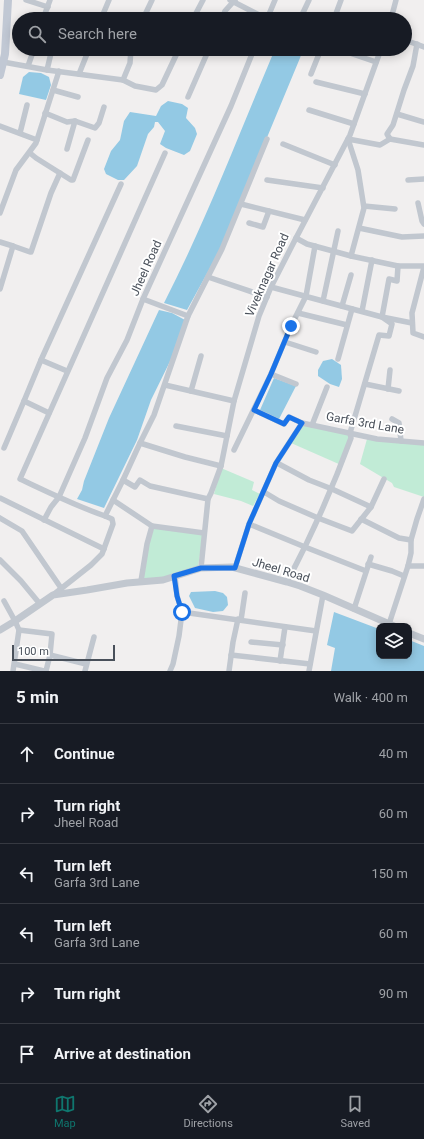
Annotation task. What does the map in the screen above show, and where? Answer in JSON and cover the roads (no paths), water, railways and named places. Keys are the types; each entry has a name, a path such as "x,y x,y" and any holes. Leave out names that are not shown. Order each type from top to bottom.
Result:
{"main road":[{"path":"0,74 5,54 8,0"}],"street":[{"path":"26,0 48,7"},
{"path":"46,12 50,0"},
{"path":"104,12 109,0"},
{"path":"146,12 152,0"},
{"path":"197,12 204,0"},
{"path":"270,12 275,0"},
{"path":"303,12 309,0"},
{"path":"337,12 342,0"},
{"path":"392,12 396,0"},
{"path":"225,12 233,1 254,12"},
{"path":"412,42 424,47"},
{"path":"390,139 387,134 393,125 414,66 417,44"},
{"path":"28,66 32,56"},
{"path":"47,70 50,56"},
{"path":"79,74 86,56"},
{"path":"123,80 130,63 130,56"},
{"path":"3,62 47,70 123,80 135,86 156,90 162,85 176,56"},
{"path":"188,97 206,56"},
{"name":"Jheel Road","path":"44,520 51,507 59,497 85,438 107,378 127,340 143,299 231,106 251,56"},
{"path":"311,74 318,56"},
{"path":"358,56 376,62"},
{"name":"Viveknagar Road","path":"201,568 208,500 221,466 234,401 259,316 271,287 348,140 378,56"},
{"path":"0,213 16,170 37,140 59,71"},
{"path":"316,82 365,94"},
{"path":"53,90 78,97"},
{"path":"20,133 27,105"},
{"path":"45,113 67,122 75,121 95,128 99,124 104,106"},
{"path":"309,110 354,124"},
{"path":"396,114 424,122"},
{"path":"67,149 75,121"},
{"path":"0,126 37,140"},
{"path":"106,516 154,416 188,316 222,249 267,139"},
{"path":"351,256 364,206 358,170 348,140 380,145 390,139 424,145"},
{"path":"30,152 36,158 73,180 88,140"},
{"path":"283,144 335,165"},
{"path":"53,595 91,565 102,554 113,524 112,520 106,516 20,479 165,153"},
{"path":"0,242 31,252 51,193 60,173"},
{"path":"408,180 424,179"},
{"path":"266,180 323,188"},
{"path":"4,448 41,360 121,184"},
{"path":"418,203 424,224"},
{"path":"241,204 305,220"},
{"path":"364,206 395,209"},
{"path":"249,222 263,227 269,211"},
{"path":"359,228 402,237 424,236"},
{"path":"323,301 338,231"},
{"path":"296,238 307,244 351,256 398,266 424,267 412,313 413,333 424,337"},
{"path":"0,289 13,246"},
{"path":"234,450 271,374 306,296 315,246"},
{"path":"362,311 372,260"},
{"path":"382,317 389,279 397,281 398,266"},
{"path":"342,306 351,275"},
{"path":"208,277 267,296"},
{"path":"271,287 382,317 412,323"},
{"path":"143,299 188,316"},
{"path":"338,359 352,309"},
{"path":"298,313 347,325"},
{"path":"287,582 332,489 351,438 350,433 379,335 389,336 392,324 382,317"},
{"path":"285,342 316,352"},
{"path":"191,391 201,356"},
{"path":"41,360 67,371"},
{"path":"388,389 390,370"},
{"path":"271,374 296,384"},
{"path":"365,384 399,391"},
{"path":"165,385 234,401"},
{"path":"312,425 327,387"},
{"path":"24,401 49,413"},
{"name":"Garfa 3rd Lane","path":"254,410 284,424 289,417 302,423 377,439 424,443"},
{"path":"392,419 399,423 401,441"},
{"path":"235,568 249,524 277,463 302,423"},
{"path":"176,426 227,436"},
{"path":"140,443 221,466"},
{"path":"277,463 309,480 371,506"},
{"path":"264,492 279,502 352,531 371,506 384,479"},
{"path":"123,480 135,487 140,480 150,486 208,500"},
{"path":"0,498 104,549"},
{"path":"392,623 408,566 411,553 411,540 424,499"},
{"path":"113,500 152,526 204,533"},
{"path":"0,518 22,531 61,588"},
{"path":"361,519 399,538 411,540"},
{"path":"249,524 366,571"},
{"path":"141,581 147,544 152,526"},
{"path":"354,609 371,557"},
{"path":"0,560 21,581 40,604"},
{"path":"368,564 404,576"},
{"path":"408,566 424,566"},
{"name":"Jheel Road","path":"0,630 53,595 141,581 156,581 201,568 235,568 287,582 323,595 386,623"},
{"path":"170,671 176,650 182,612 177,596 174,576"},
{"path":"229,671 233,642 245,593"},
{"path":"308,671 323,595"},
{"path":"4,601 19,630 14,671"},
{"path":"182,612 316,631"},
{"path":"280,661 284,627"},
{"path":"15,664 45,671 50,655 52,634 19,630"},
{"path":"412,634 424,639"},
{"path":"85,671 94,637"},
{"path":"251,642 283,645"},
{"path":"50,655 86,664"},
{"path":"231,655 310,664"}],"water":[{"path":"272,56 301,56 221,248 187,310 164,303 194,241"},
{"path":"29,72 41,73 49,77 51,85 46,100 19,94 23,77"},
{"path":"168,101 182,104 188,108 186,118 195,128 197,134 190,151 184,155 160,144 165,131 158,122 155,122 154,127 148,134 137,166 124,180 118,180 106,174 104,169 111,151 120,140 124,121 130,112 156,116 161,106"},
{"path":"159,310 172,313 185,320 179,343 151,400 137,440 104,508 77,499 82,490 84,481 109,418"},
{"path":"332,359 341,365 342,379 339,387 330,384 318,376 318,370 323,361"},
{"path":"274,378 296,386 279,419 260,410"},
{"path":"215,591 223,593 227,597 228,605 223,611 213,612 195,608 189,596 191,592"},
{"path":"334,612 376,628 376,659 412,659 412,641 424,646 424,671 331,671 335,648 327,645"}]}
